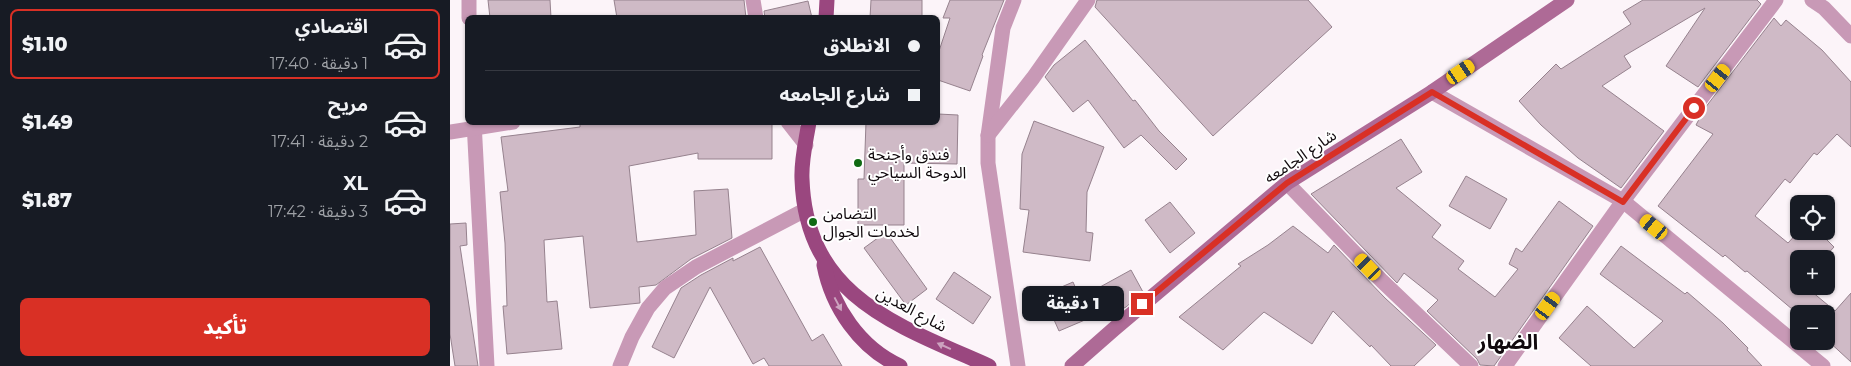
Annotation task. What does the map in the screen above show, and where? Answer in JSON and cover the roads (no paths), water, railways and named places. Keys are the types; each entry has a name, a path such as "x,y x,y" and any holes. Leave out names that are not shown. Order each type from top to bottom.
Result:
{"main road":[{"path":"826,15 827,0"},
{"path":"809,125 802,177 805,210 812,235 822,258 826,277 842,312 864,340 893,365"},
{"name":"شارع العدين","path":"822,258 846,287 875,311 905,329 989,366"}],"street":[{"path":"468,0 469,15"},
{"path":"753,0 756,15"},
{"path":"1014,0 1003,28 988,136 988,163 1018,366"},
{"path":"988,136 1033,78 1088,0"},
{"name":"شارع الجامعه","path":"1072,366 1114,328 1287,183 1432,92 1566,0"},
{"path":"1505,366 1623,202 1776,0"},
{"path":"1812,0 1824,8 1851,36"},
{"path":"1432,92 1623,202 1823,366"},
{"path":"450,132 474,125 487,366"},
{"path":"790,125 806,145"},
{"path":"1287,183 1382,280 1471,366"},
{"path":"620,366 632,337 648,308 665,288 696,267 805,210"}],"place":[{"name":"فندق وأجنحة الدوحة السياحي","path":"858,163"},
{"name":"التضامن لخدمات الجوال","path":"813,222"}],"district":[{"name":"الضهار","path":"1508,342"}]}
